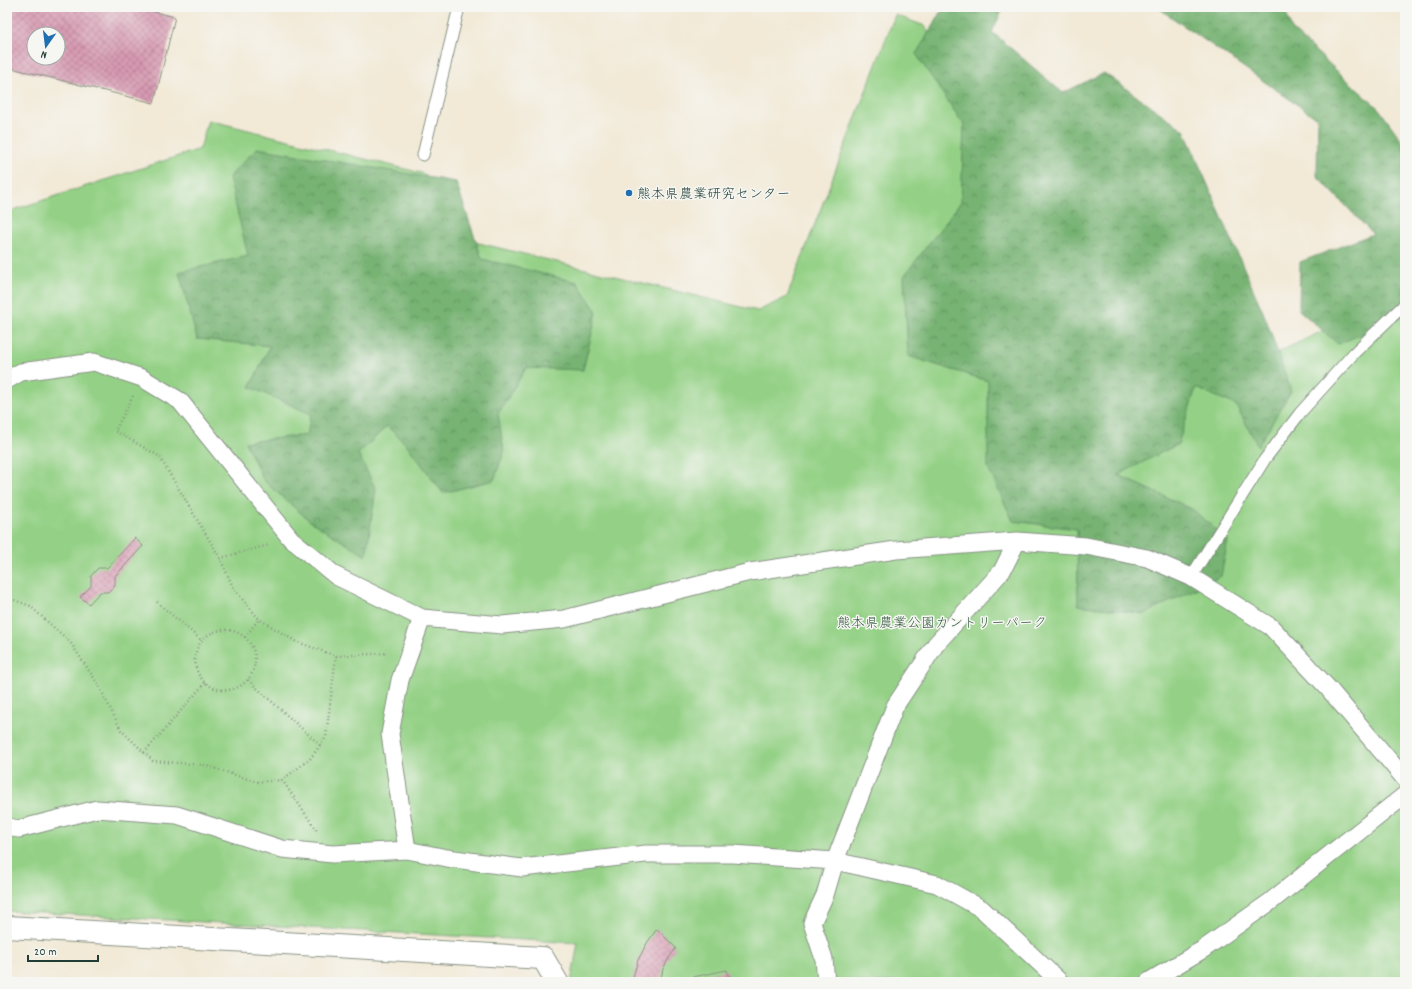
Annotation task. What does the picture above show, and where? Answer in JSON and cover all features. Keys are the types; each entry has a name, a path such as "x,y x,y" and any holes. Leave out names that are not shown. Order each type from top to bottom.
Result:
{"street":[{"path":"7,380 21,372 94,362 142,378 180,401 291,539 336,576 422,618 502,625 564,619 750,572 896,550 1017,541 1086,546 1147,558 1191,577 1271,627 1328,688 1405,779"},
{"path":"826,982 824,958 812,923 825,895 835,861 895,706 936,644 1002,571 1017,541"},
{"path":"407,850 390,734 400,680 422,618"},
{"path":"1148,982 1202,950 1270,902 1405,794"},
{"path":"7,827 19,829 98,809 177,815 282,849 333,854 407,850 447,858 522,868 646,854 734,854 835,861 937,884 982,910 1060,982"},
{"path":"7,927 543,958 557,982"}],"lane":[{"path":"423,154 458,7"},
{"path":"1191,577 1265,459 1300,413 1354,353 1405,304"}],"path":[{"path":"142,378 115,431 159,456 220,558 234,589 259,619 295,641 336,656 410,652"},
{"path":"220,558 291,539"},
{"path":"7,597 30,606 70,642 98,684 121,730 153,761 204,766 257,782 282,780 310,759 326,737 336,656"},
{"path":"157,602 201,640"},
{"path":"245,637 259,619"},
{"path":"231,630 245,637 254,650 255,666 248,680 235,689 219,690 205,683 196,670 194,654 201,640 214,631 231,630"},
{"path":"248,680 320,745"},
{"path":"144,752 205,683"},
{"path":"282,780 333,854"}],"green space":[{"path":"944,7 1004,7 992,32 1063,93 1104,73 1184,130 1266,319 1291,391 1258,446 1236,405 1196,388 1178,444 1118,475 1192,509 1228,540 1221,576 1145,614 1078,605 1077,529 1013,521 988,468 988,381 908,356 904,276 961,202 964,125 916,54"},
{"path":"1157,7 1284,7 1292,30 1379,109 1405,145 1405,316 1338,344 1299,310 1300,262 1373,234 1317,176 1318,119"},
{"name":"熊本県農業公園カントリーパーク","path":"895,15 925,26 947,67 1212,384 1379,304 1405,289 1405,982 571,982 578,943 7,911 7,212 200,149 208,120 425,174 446,235 758,311 787,297"},
{"path":"257,148 456,182 482,259 577,282 597,312 583,370 526,368 498,414 504,452 494,480 443,493 407,445 387,426 358,454 376,489 366,556 310,521 264,481 245,442 307,435 311,414 250,387 270,346 197,339 179,272 248,256 229,177"}],"building":[{"path":"7,7 134,7 175,17 154,103 7,67"},
{"path":"135,538 143,546 115,576 115,585 108,592 100,592 89,604 80,597 91,586 91,576 98,568 107,568"},
{"path":"657,929 676,948 663,969 660,982 633,982 638,960 647,943"},
{"path":"727,970 730,982 694,982 693,977"}],"place":[{"name":"熊本県農業研究センター","path":"629,193"}]}
